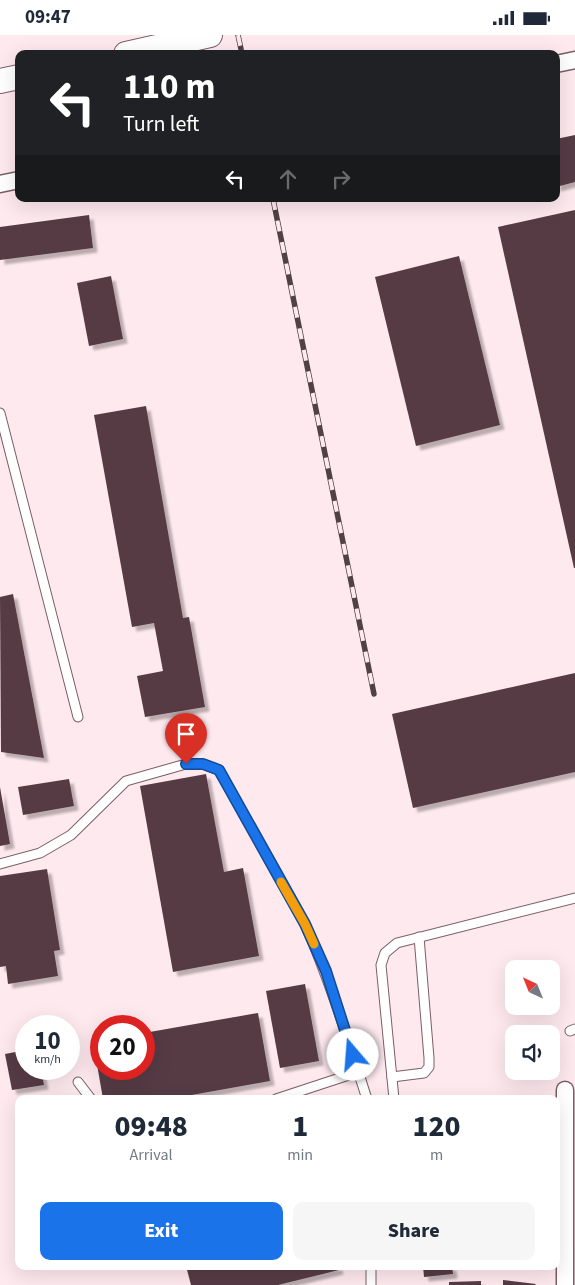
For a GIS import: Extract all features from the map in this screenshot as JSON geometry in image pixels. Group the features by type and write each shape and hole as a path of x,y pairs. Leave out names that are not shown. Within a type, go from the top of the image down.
{"street":[{"path":"136,50 161,40 210,35"},
{"path":"560,63 575,60"},
{"path":"0,81 15,78"},
{"path":"0,184 15,181"},
{"path":"565,1090 565,1285"}],"lane":[{"path":"0,413 78,717"},
{"path":"0,864 40,853 71,835 126,781 186,764 203,764 219,770 305,924 326,971 366,1095"},
{"path":"394,1095 381,965 385,953 397,943 575,898"},
{"path":"392,1077 424,1073 429,1067 419,937"},
{"path":"288,1095 358,1072"},
{"path":"78,1082 88,1095"},
{"path":"371,1270 371,1285"}],"building":[{"path":"575,135 575,182 560,186 560,138"},
{"path":"575,210 575,568 574,568 498,227"},
{"path":"89,215 93,248 0,260 0,227"},
{"path":"459,256 500,425 416,446 375,277"},
{"path":"111,276 123,339 89,346 77,283"},
{"path":"146,406 183,618 189,617 205,707 145,717 137,676 163,671 154,623 132,627 94,415"},
{"path":"13,594 44,758 1,752 0,597"},
{"path":"575,673 575,772 413,808 392,714"},
{"path":"206,774 224,872 243,868 259,956 173,972 140,786"},
{"path":"69,779 74,806 23,815 18,787"},
{"path":"0,787 10,844 0,846"},
{"path":"47,869 60,950 54,951 58,976 8,984 6,966 0,967 0,876"},
{"path":"305,984 319,1061 280,1068 266,991"},
{"path":"258,1013 270,1081 191,1095 102,1095 100,1080 155,1080 155,1031"},
{"path":"15,1052 15,1080 43,1080 44,1085 12,1090 5,1054"},
{"path":"187,1270 339,1270 278,1285 191,1285"},
{"path":"423,1270 452,1270 453,1274 424,1277"},
{"path":"503,1280 536,1284 503,1285"},
{"path":"481,1281 481,1285 449,1285 449,1282"}],"railway":[{"path":"238,35 241,50"},
{"path":"274,202 374,694"}],"slow traffic":[{"path":"281,882 314,944"}],"route":[{"path":"186,764 203,764 219,770 305,924 326,971 353,1055"}]}
